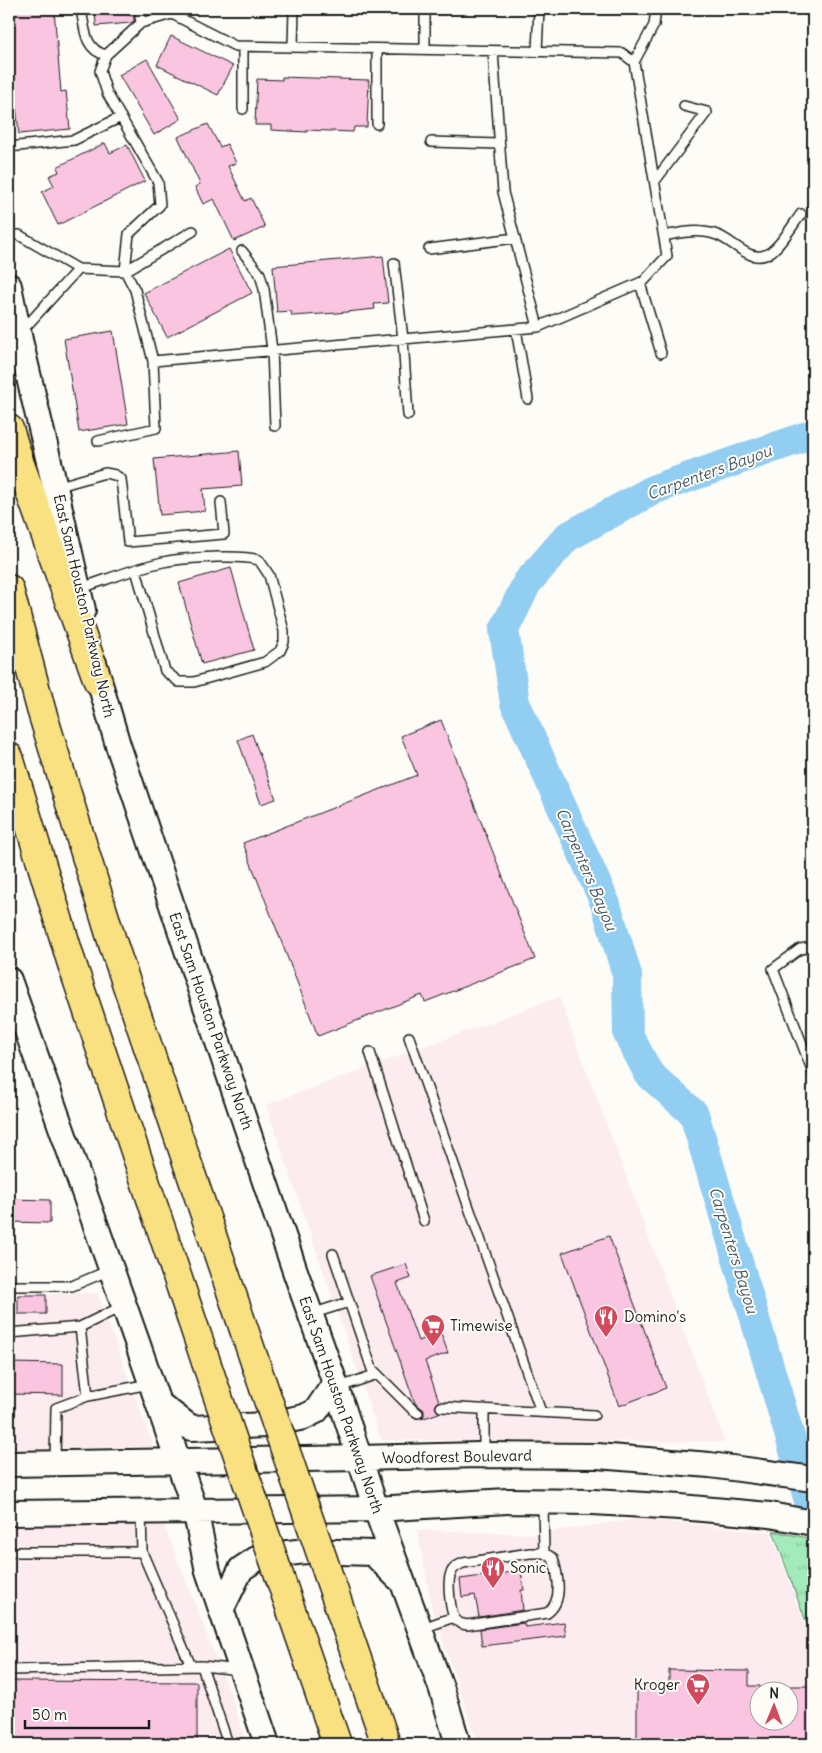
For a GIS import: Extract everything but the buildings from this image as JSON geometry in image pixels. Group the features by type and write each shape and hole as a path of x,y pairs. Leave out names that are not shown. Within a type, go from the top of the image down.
{"highway":[{"path":"9,429 98,681"},
{"path":"9,589 41,709 110,935 386,1744"},
{"path":"9,757 71,961 337,1744"}],"main road":[{"name":"East Sam Houston Parkway North","path":"9,286 56,487 98,681 310,1314 336,1385 376,1509 442,1690 458,1744"},
{"path":"9,980 195,1510 208,1572 267,1744"},
{"path":"155,1394 191,1428 266,1425 304,1418 316,1411 336,1385"},
{"name":"Woodforest Boulevard","path":"9,1464 484,1455 597,1456 710,1465 813,1479"},
{"path":"9,1513 376,1509 507,1501 592,1502 770,1515 813,1523"},
{"path":"221,1610 241,1569 261,1556 306,1551 373,1553 404,1583"}],"lane":[{"path":"81,9 89,45 96,53 106,55"},
{"path":"139,9 141,23"},
{"path":"293,47 294,9"},
{"path":"425,9 425,49"},
{"path":"537,51 539,9"},
{"path":"153,361 538,327 644,281 667,256 634,62 654,25 656,9"},
{"path":"98,441 156,428 153,361 135,290 125,271 129,234 160,205 158,182 106,93 100,71 106,55 141,23 172,12 235,46 622,52 634,62"},
{"path":"243,46 243,109"},
{"path":"377,49 377,124"},
{"path":"493,50 503,192 538,327"},
{"path":"654,181 707,112 684,106"},
{"path":"9,147 74,140 120,117"},
{"path":"431,142 499,144"},
{"path":"664,236 680,232 698,231 718,235 750,256 762,256 773,250 801,214"},
{"path":"9,235 19,235 78,269 125,271 193,231"},
{"path":"429,249 515,238"},
{"path":"242,251 260,274 264,289 272,350 276,426"},
{"path":"394,263 404,339 408,415"},
{"path":"19,334 78,269"},
{"path":"640,283 661,353"},
{"path":"516,329 528,399"},
{"path":"56,487 105,473 115,475 121,480 128,542 224,534 221,502"},
{"path":"78,589 136,570 162,562 246,556 259,560 269,575 284,631 284,642 280,651 265,662 194,682 179,682 165,671 136,570"},
{"path":"813,947 800,949 774,969 809,1051 813,1072"},
{"path":"409,1037 541,1412"},
{"path":"370,1052 424,1221"},
{"path":"333,1254 372,1369 418,1413"},
{"path":"9,1286 72,1286 112,1270"},
{"path":"310,1314 349,1302"},
{"path":"9,1333 80,1327 124,1306"},
{"path":"80,1327 88,1396"},
{"path":"336,1385 377,1374"},
{"path":"55,1464 56,1408 88,1396 155,1394"},
{"path":"441,1407 594,1414"},
{"path":"484,1409 484,1455"},
{"path":"543,1502 544,1553"},
{"path":"141,1511 142,1552 191,1666"},
{"path":"9,1552 142,1552"},
{"path":"530,1553 544,1553 553,1558 556,1570 558,1592 553,1609 547,1613 467,1624 461,1624 454,1617 450,1599 449,1578 451,1571 456,1566 530,1553"},
{"path":"420,1629 454,1617"},
{"path":"9,1670 191,1666 242,1670"},
{"path":"202,1666 228,1744"}],"shaded area":[{"path":"559,997 725,1442 381,1440 266,1105"},
{"path":"97,1293 154,1447 9,1449 9,1295"},
{"path":"637,1519 771,1532 813,1646 813,1744 478,1744 433,1613 417,1530 532,1534"},
{"path":"9,1522 163,1522 234,1704 246,1744 9,1744"}],"green space":[{"path":"773,1531 813,1539 813,1641"}],"waterway":[{"name":"Carpenters Bayou","path":"813,434 655,489 567,537 527,583 504,630 515,703 606,905 627,975 628,1034 649,1074 694,1114 813,1514"}],"place":[{"name":"Domino's","path":"606,1338"},
{"name":"Timewise","path":"433,1347"},
{"name":"Sonic","path":"493,1589"},
{"name":"Kroger","path":"698,1706"}]}
